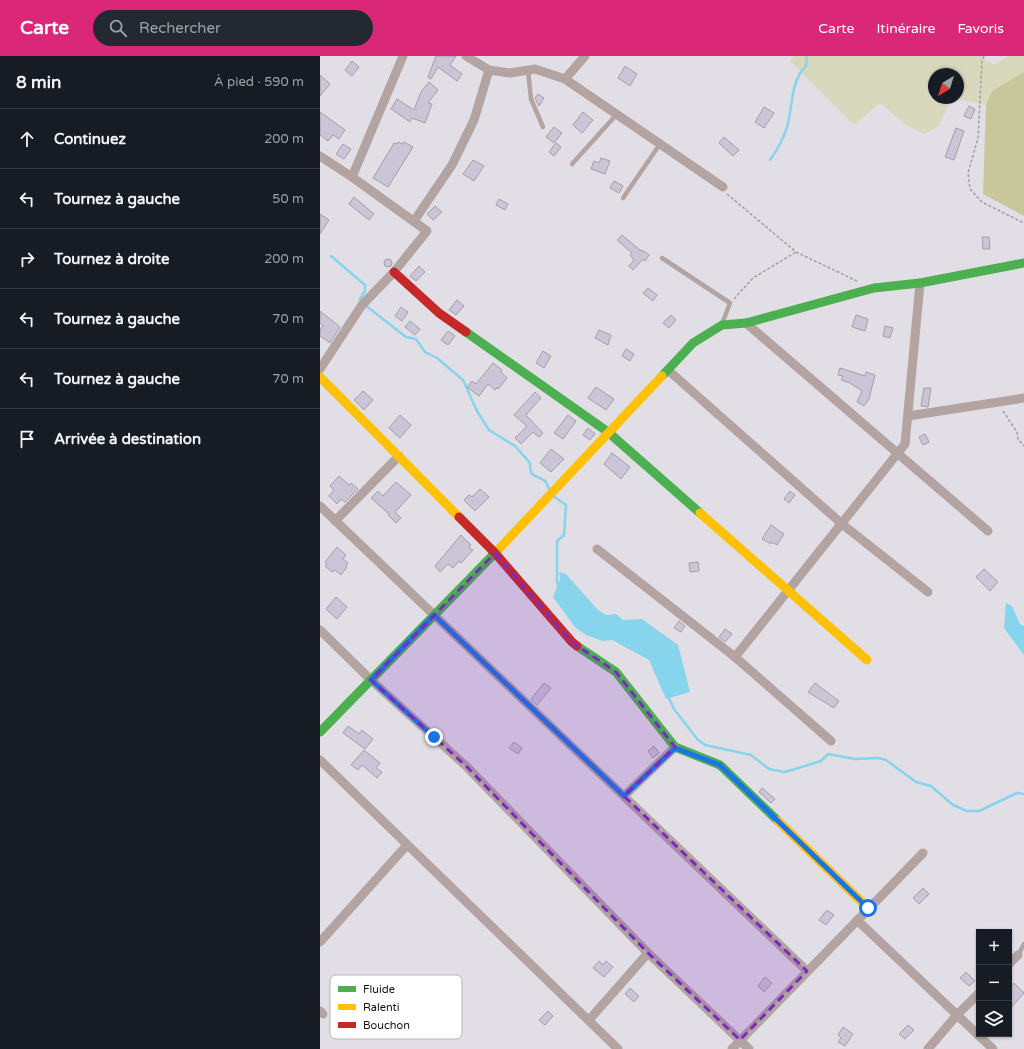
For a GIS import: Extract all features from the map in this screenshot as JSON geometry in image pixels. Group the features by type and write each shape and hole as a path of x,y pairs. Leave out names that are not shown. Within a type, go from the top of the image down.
{"street":[{"path":"352,177 403,56"},
{"path":"466,56 489,70 510,73 535,69 566,79 723,187"},
{"path":"566,79 585,56"},
{"path":"414,221 452,165 474,120 489,70"},
{"path":"320,156 427,231 394,272 364,304 320,369"},
{"path":"320,732 495,553 693,343 722,325 746,323 874,288 920,283 1024,263"},
{"path":"394,272 439,313 608,432 867,660"},
{"path":"735,657 905,444 920,283"},
{"path":"746,323 988,531"},
{"path":"668,370 842,524 928,592"},
{"path":"320,377 495,553 572,642 616,672 675,748 720,765 868,908"},
{"path":"908,416 1024,398"},
{"path":"335,521 399,456"},
{"path":"320,506 808,971"},
{"path":"597,549 735,657 831,741"},
{"path":"320,630 371,680 466,766 648,953 749,1049"},
{"path":"624,796 675,748"},
{"path":"320,760 618,1049"},
{"path":"320,942 407,845"},
{"path":"732,1049 923,853"},
{"path":"857,920 992,1049"},
{"path":"589,1020 648,953"},
{"path":"1012,961 1018,955"},
{"path":"928,1049 956,1016 976,996"}],"lane":[{"path":"528,70 531,99 543,127"},
{"path":"572,164 617,114"},
{"path":"622,198 660,144"},
{"path":"662,258 730,303 722,325"},
{"path":"1018,955 1024,944"}],"path":[{"path":"984,56 982,61 978,138 968,173 970,189 982,202 1024,223"},
{"path":"723,187 729,197 796,252 860,282"},
{"path":"730,303 753,278 796,252"},
{"path":"1000,402 1006,417 1024,446"}],"highlighted area":[{"path":"495,553 572,642 616,672 675,747 624,796 807,971 740,1040 648,953 466,766 371,680"}],"green space":[{"path":"794,56 981,56 994,65 1008,56 1024,56 1024,72 992,91 986,105 964,100 964,68 928,68 928,104 949,104 939,126 924,134 906,125 880,103 854,125 790,61"},
{"path":"1024,72 1024,216 983,194 986,105 992,91"}],"water":[{"path":"559,572 566,574 598,610 606,615 616,614 623,620 642,619 678,645 690,692 666,699 649,660 612,640 603,641 586,635 575,627 553,597 560,579"},
{"path":"1006,603 1012,606 1020,624 1024,626 1024,655 1004,628"}],"building":[{"path":"436,56 456,56 450,65 462,74 457,81 438,67 431,79 428,77"},
{"path":"352,61 359,67 352,76 345,70"},
{"path":"625,66 637,74 630,86 618,78"},
{"path":"320,75 330,84 320,96"},
{"path":"429,82 438,90 428,103 432,104 425,123 412,118 410,122 391,109 397,99 414,110 421,92"},
{"path":"538,94 544,98 539,106 535,98"},
{"path":"969,106 975,109 971,119 964,116"},
{"path":"764,107 774,113 764,128 755,122"},
{"path":"320,112 345,130 339,139 333,135 328,141 320,135"},
{"path":"583,112 593,120 582,133 573,125"},
{"path":"554,127 562,133 554,143 546,137"},
{"path":"956,128 964,131 954,160 945,157"},
{"path":"724,137 739,150 733,156 719,143"},
{"path":"398,142 403,144 404,142 413,147 388,187 373,178 394,143 397,144"},
{"path":"556,143 561,147 554,156 549,152"},
{"path":"343,144 351,149 344,159 336,154"},
{"path":"601,158 610,161 605,174 591,169 594,161 599,163"},
{"path":"473,160 484,166 474,181 463,174"},
{"path":"614,181 623,186 619,193 610,188"},
{"path":"354,197 374,214 369,220 349,204"},
{"path":"499,199 508,204 505,210 496,205"},
{"path":"435,206 442,212 433,220 427,214"},
{"path":"320,214 329,220 320,234"},
{"path":"622,235 641,251 642,250 649,255 645,261 643,259 633,270 629,266 634,260 630,255 632,253 617,240"},
{"path":"982,237 989,237 990,249 983,249"},
{"path":"386,259 390,259 392,263 390,267 386,267 384,265 384,261"},
{"path":"419,266 425,272 416,281 410,276"},
{"path":"648,288 657,295 653,301 643,293"},
{"path":"457,300 464,306 456,315 449,310"},
{"path":"401,307 408,312 402,321 395,316"},
{"path":"320,311 340,327 330,343 320,336 320,330 323,325 320,323"},
{"path":"671,315 676,320 669,328 663,323"},
{"path":"856,315 868,319 865,331 852,327"},
{"path":"410,321 420,329 415,335 405,327"},
{"path":"885,326 893,328 890,338 883,336"},
{"path":"599,330 611,335 608,345 595,338"},
{"path":"448,331 455,336 448,345 441,340"},
{"path":"626,349 634,354 630,361 622,356"},
{"path":"543,351 551,356 544,368 536,363"},
{"path":"493,363 502,370 501,372 507,378 498,389 497,387 495,390 488,384 479,396 467,387 472,381 476,384"},
{"path":"840,368 865,376 866,372 875,375 869,399 864,406 857,402 862,391 850,383 841,380 843,376 838,375"},
{"path":"596,387 614,399 606,410 588,398"},
{"path":"924,388 931,388 928,407 921,406"},
{"path":"363,391 373,400 364,410 354,400"},
{"path":"535,392 541,398 526,415 543,433 539,437 533,432 521,444 515,438 527,426 514,415"},
{"path":"400,415 411,425 400,438 389,428"},
{"path":"568,415 576,421 563,439 554,433"},
{"path":"588,428 595,434 590,440 583,435"},
{"path":"925,434 929,442 923,445 919,437"},
{"path":"551,449 564,459 551,472 540,463"},
{"path":"612,453 630,467 621,479 604,464"},
{"path":"339,476 349,485 351,483 358,489 345,502 341,499 337,504 329,496 334,490 330,486"},
{"path":"396,482 411,495 395,512 401,518 396,523 388,515 389,514 371,498 378,491 383,496"},
{"path":"480,489 489,497 475,511 464,500 469,495 472,497"},
{"path":"790,491 795,495 789,503 784,499"},
{"path":"771,525 784,534 777,545 772,542 771,544 762,539"},
{"path":"461,535 471,545 469,548 473,550 461,563 459,561 453,568 448,564 440,572 435,566"},
{"path":"337,547 346,555 343,559 348,563 341,575 335,570 332,572 325,566 327,564 325,562"},
{"path":"698,562 699,571 690,572 689,563"},
{"path":"984,569 998,582 990,591 976,577"},
{"path":"336,597 347,607 337,619 326,609"},
{"path":"679,621 685,626 681,632 674,628"},
{"path":"725,629 732,634 725,642 719,637"},
{"path":"544,683 551,688 537,705 531,699"},
{"path":"815,683 839,701 834,708 808,692"},
{"path":"348,726 359,734 362,730 373,739 365,749 343,733"},
{"path":"514,742 522,748 518,754 509,748"},
{"path":"654,746 659,753 653,758 648,751"},
{"path":"364,750 380,763 376,768 382,772 377,778 362,765 358,770 351,765"},
{"path":"762,788 775,799 771,803 759,792"},
{"path":"923,888 929,894 919,904 913,898"},
{"path":"827,910 834,915 826,925 819,920"},
{"path":"599,961 603,965 606,961 613,967 604,977 593,968"},
{"path":"966,972 975,981 969,986 960,978"},
{"path":"765,977 772,983 764,992 758,986"},
{"path":"1014,983 1024,993 1012,1007 1012,1001 1012,985"},
{"path":"630,988 639,996 634,1002 625,994"},
{"path":"548,1011 553,1016 545,1025 539,1020"},
{"path":"908,1025 914,1030 905,1039 899,1034"},
{"path":"843,1027 853,1034 845,1046 838,1042 841,1038 838,1035"}],"waterway":[{"path":"770,160 780,144 785,132 797,79 806,66 807,56"},
{"path":"331,256 365,285 365,291 360,299 361,302"},
{"path":"365,305 406,337 416,339 425,352 437,358 463,380 477,411 489,430 515,446 530,463 532,474 545,481 550,490"},
{"path":"553,496 566,505 564,535 557,541 557,583 559,586"},
{"path":"668,696 674,709 698,740 705,745 751,755 769,769 784,772 792,770 821,761 828,754 855,759 878,758 886,760 916,782 931,786 953,805 967,811 979,811 1017,793 1024,794"}],"traffic: fast":[{"path":"662,376 693,343 722,325 746,323 874,288 920,283 1024,263"},
{"path":"466,332 608,432 700,513"},
{"path":"320,732 496,552"},
{"path":"577,646 616,672 675,747 720,765 778,821"}],"traffic: slow":[{"path":"496,552 662,376"},
{"path":"320,377 459,517"},
{"path":"700,513 867,660"},
{"path":"778,821 868,908"}],"traffic: jam":[{"path":"394,272 439,313 466,332"},
{"path":"459,517 495,553 577,646"}],"route":[{"path":"434,737 371,680 434,615 624,796 675,748 720,765 868,908"}]}
